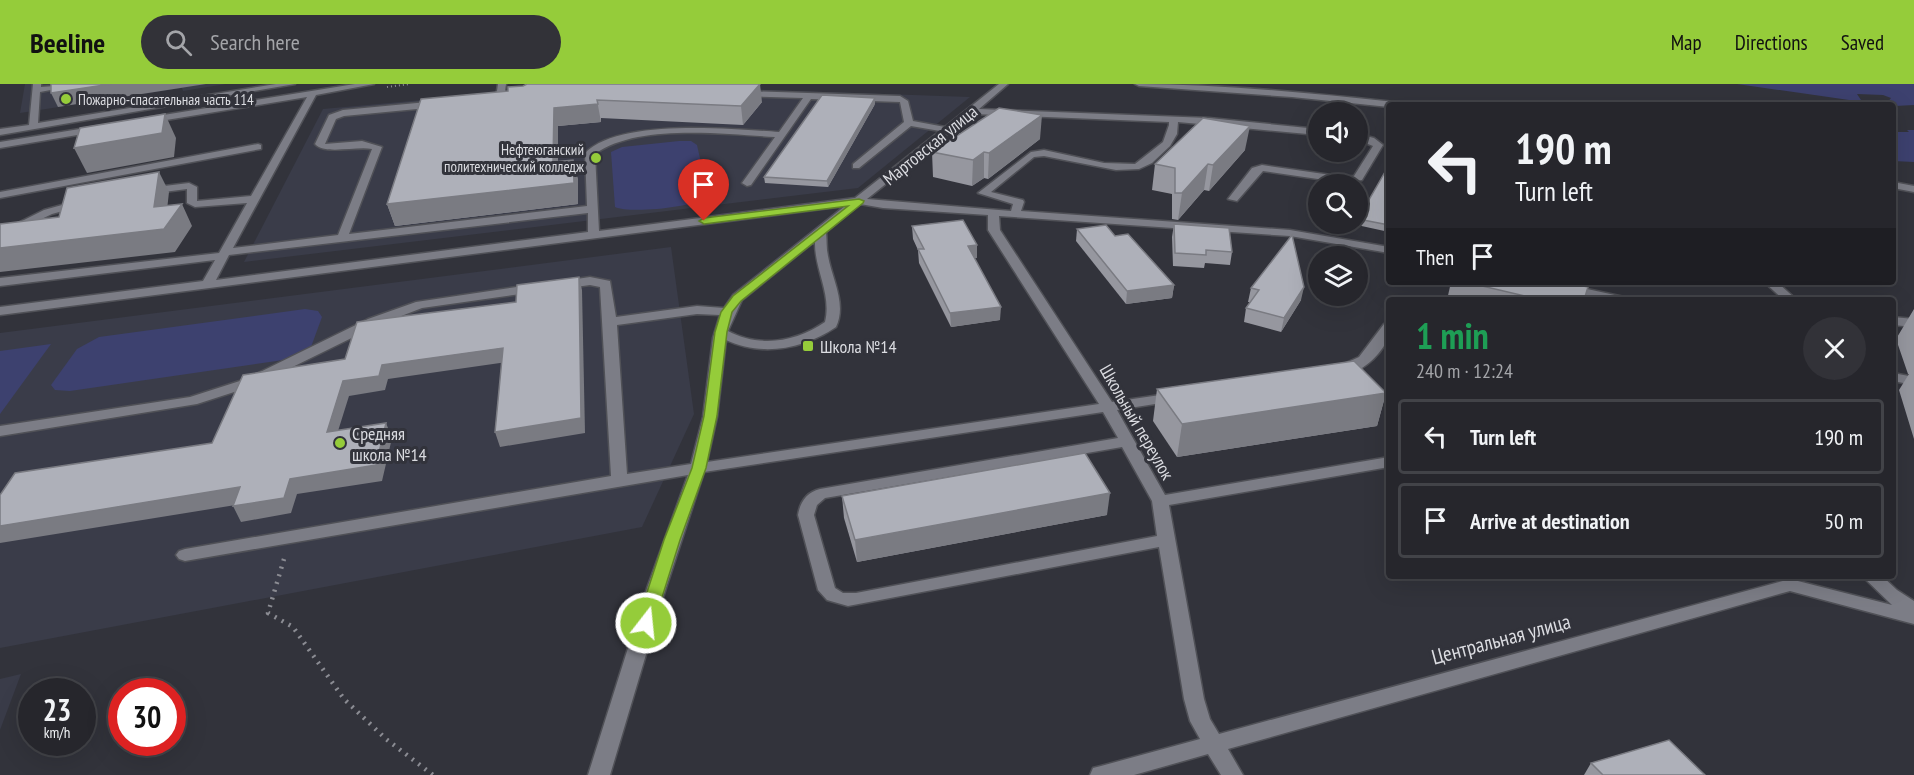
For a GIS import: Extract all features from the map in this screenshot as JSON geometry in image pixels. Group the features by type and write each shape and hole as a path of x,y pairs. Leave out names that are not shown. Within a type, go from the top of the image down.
{"street":[{"path":"33,127 37,87 78,84"},
{"path":"0,132 291,84"},
{"path":"139,122 370,84"},
{"path":"500,98 502,84"},
{"path":"822,95 830,84"},
{"name":"Мартовская улица","path":"599,775 655,592 699,468 710,416 721,332 727,312 737,298 1004,84"},
{"path":"1139,84 1292,94 1386,104"},
{"path":"207,285 313,93"},
{"path":"729,93 900,99 904,101 909,123"},
{"path":"747,183 809,96"},
{"path":"489,99 512,97"},
{"path":"342,239 377,147 362,144 323,147 320,144 332,117 343,113 444,103"},
{"path":"973,111 1174,119 1308,131"},
{"path":"1015,214 1019,201 983,193 1031,155 1044,153 1120,167 1136,167 1142,165 1170,142 1174,135 1174,119"},
{"path":"855,166 909,123 949,130"},
{"path":"0,145 104,128"},
{"path":"594,234 590,153 603,143 617,138 673,132 782,135"},
{"path":"1368,139 1378,145 1368,162"},
{"path":"0,195 258,147"},
{"path":"1233,199 1256,170 1262,168 1345,180 1358,178 1368,162"},
{"path":"138,193 189,186 192,188 192,202 195,204 254,199"},
{"path":"1896,186 1914,189"},
{"path":"0,236 48,212 94,200"},
{"path":"0,311 859,201 1290,232 1386,249"},
{"path":"0,282 592,208"},
{"name":"Школьный переулок","path":"994,212 992,223 994,230 1108,407 1160,501 1194,699 1200,721 1232,775"},
{"path":"721,332 731,339 766,345 811,336 831,324 835,304 820,258 820,232"},
{"path":"0,431 168,406 220,393 251,382 373,322 433,302 598,281 606,284 619,480"},
{"path":"1558,285 1605,297"},
{"path":"1774,285 1788,297"},
{"path":"610,322 697,310 727,312"},
{"path":"1896,321 1914,323"},
{"path":"1328,375 1360,364 1383,348"},
{"path":"1896,378 1914,381"},
{"path":"185,555 619,480 1189,395"},
{"path":"1128,441 820,494 807,506 806,515 827,590 832,597 856,600 1166,540"},
{"path":"1160,501 1386,463"},
{"path":"1790,585 1802,579"},
{"path":"1873,579 1914,610"},
{"name":"Центральная улица","path":"1101,775 1790,585 1914,617"}],"path":[{"path":"292,536 268,613 292,627 344,699 386,739 433,775"}],"shaded area":[{"name":"Пожарно-спасательная часть 114","path":"25,84 226,84 183,91 182,88 20,113"},
{"name":"Нефтеюганский политехнический колледж","path":"598,84 970,97 858,188 244,262 323,109"},
{"path":"1737,84 1914,84 1914,105 1896,106 1896,102 1888,102 1891,98 1883,95 1857,94 1861,100"},
{"path":"1907,130 1914,130 1914,162 1896,161 1896,132 1909,132"},
{"path":"691,141 697,145 707,198 689,204 661,208 634,210 615,207 611,152 622,147"},
{"name":"Средняя школа №14","path":"671,247 694,414 642,527 0,648 0,333"},
{"path":"305,309 318,311 322,317 311,347 290,359 70,391 55,390 51,385 77,349 99,337"},
{"path":"51,344 0,414 0,351"},
{"path":"21,674 0,730 0,679"}],"building":[{"path":"51,84 111,84 51,93"},
{"path":"527,84 760,84 741,106 597,100 598,104 554,108 553,162 573,160 574,183 387,204 421,99 508,91 508,87"},
{"path":"822,95 875,98 827,181 764,177"},
{"path":"999,108 1042,115 989,153 984,152 973,160 932,152"},
{"path":"165,114 162,133 74,148 80,128"},
{"path":"1203,118 1250,126 1213,165 1208,164 1182,193 1175,193 1175,168 1155,164"},
{"path":"1386,170 1386,224 1368,221 1368,202"},
{"path":"159,172 154,207 182,204 164,229 0,248 0,224 59,217 67,188"},
{"path":"963,220 977,245 968,246 1001,307 950,313 918,249 924,249 912,226"},
{"path":"1174,224 1229,228 1232,252 1206,250 1206,255 1175,253"},
{"path":"1106,225 1115,236 1128,234 1174,285 1127,291 1077,229"},
{"path":"1292,235 1304,287 1284,318 1246,308 1259,290 1251,288"},
{"path":"579,277 581,418 495,432 503,348 382,365 379,376 343,381 327,432 386,423 376,465 290,479 284,498 233,506 240,487 0,526 0,495 15,473 212,443 243,375 345,359 357,322 516,302 517,285"},
{"path":"1478,285 1578,285 1588,287 1585,297 1529,297"},
{"path":"1354,361 1386,393 1182,424 1157,389"},
{"path":"1085,453 1110,493 855,540 842,496"},
{"path":"1669,740 1705,775 1603,775 1591,763"}],"place":[{"name":"Пожарно-спасательная часть 114","path":"66,99"},
{"name":"Нефтеюганский политехнический колледж","path":"596,158"},
{"name":"Школа №14","path":"808,346"},
{"name":"Средняя школа №14","path":"340,443"}],"route":[{"path":"646,623 672,540 699,468 706,441 721,332 727,312 737,298 859,201 704,221"}]}
